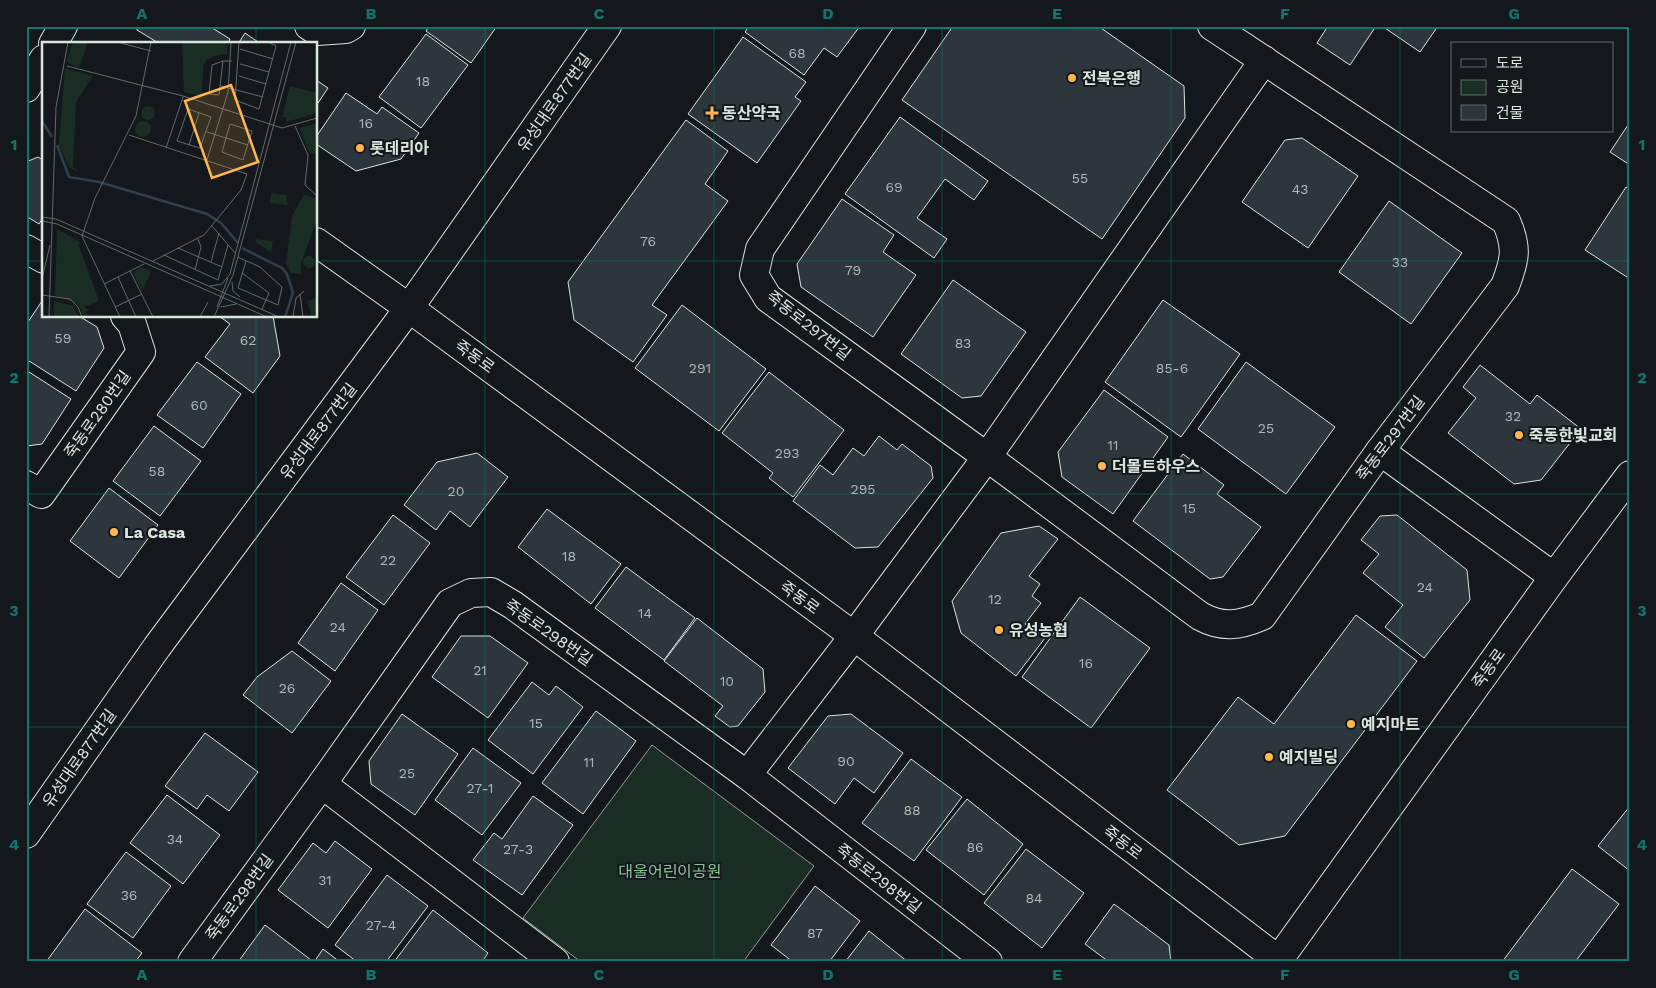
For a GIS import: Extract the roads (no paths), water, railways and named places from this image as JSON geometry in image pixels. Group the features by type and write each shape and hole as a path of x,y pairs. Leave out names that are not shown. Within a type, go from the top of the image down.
{"street":[{"path":"52,42 63,26"},
{"path":"309,26 317,31 351,26"},
{"name":"유성대로877번길","path":"26,834 157,647 409,308 607,26"},
{"name":"죽동로297번길","path":"912,26 760,249 754,275 768,298 987,457 1200,616 1213,623 1223,624 1246,623 1262,616 1380,451 1505,286 1514,262 1513,236 1506,221 1212,26"},
{"path":"26,88 42,56"},
{"path":"747,775 854,636 987,457 1264,60"},
{"name":"죽동로","path":"318,243 409,308 854,636 1279,961 1554,577 1630,475"},
{"path":"26,249 42,259"},
{"name":"죽동로280번길","path":"26,485 41,494 141,352 132,324 127,318"},
{"path":"1380,451 1554,577"},
{"name":"죽동로298번길","path":"192,962 322,784 450,603 471,593 491,592 513,605 747,775 988,962"},
{"path":"322,784 555,962"}],"place":[{"name":"전북은행","path":"1072,78"},
{"name":"동산약국","path":"712,113"},
{"name":"롯데리아","path":"360,148"},
{"name":"죽동한빛교회","path":"1519,435"},
{"name":"더몰트하우스","path":"1102,466"},
{"name":"La Casa","path":"114,532"},
{"name":"유성농협","path":"999,630"},
{"name":"예지마트","path":"1351,724"},
{"name":"예지빌딩","path":"1269,757"}],"park label":[{"name":"대울어린이공원","path":"670,871"}]}
